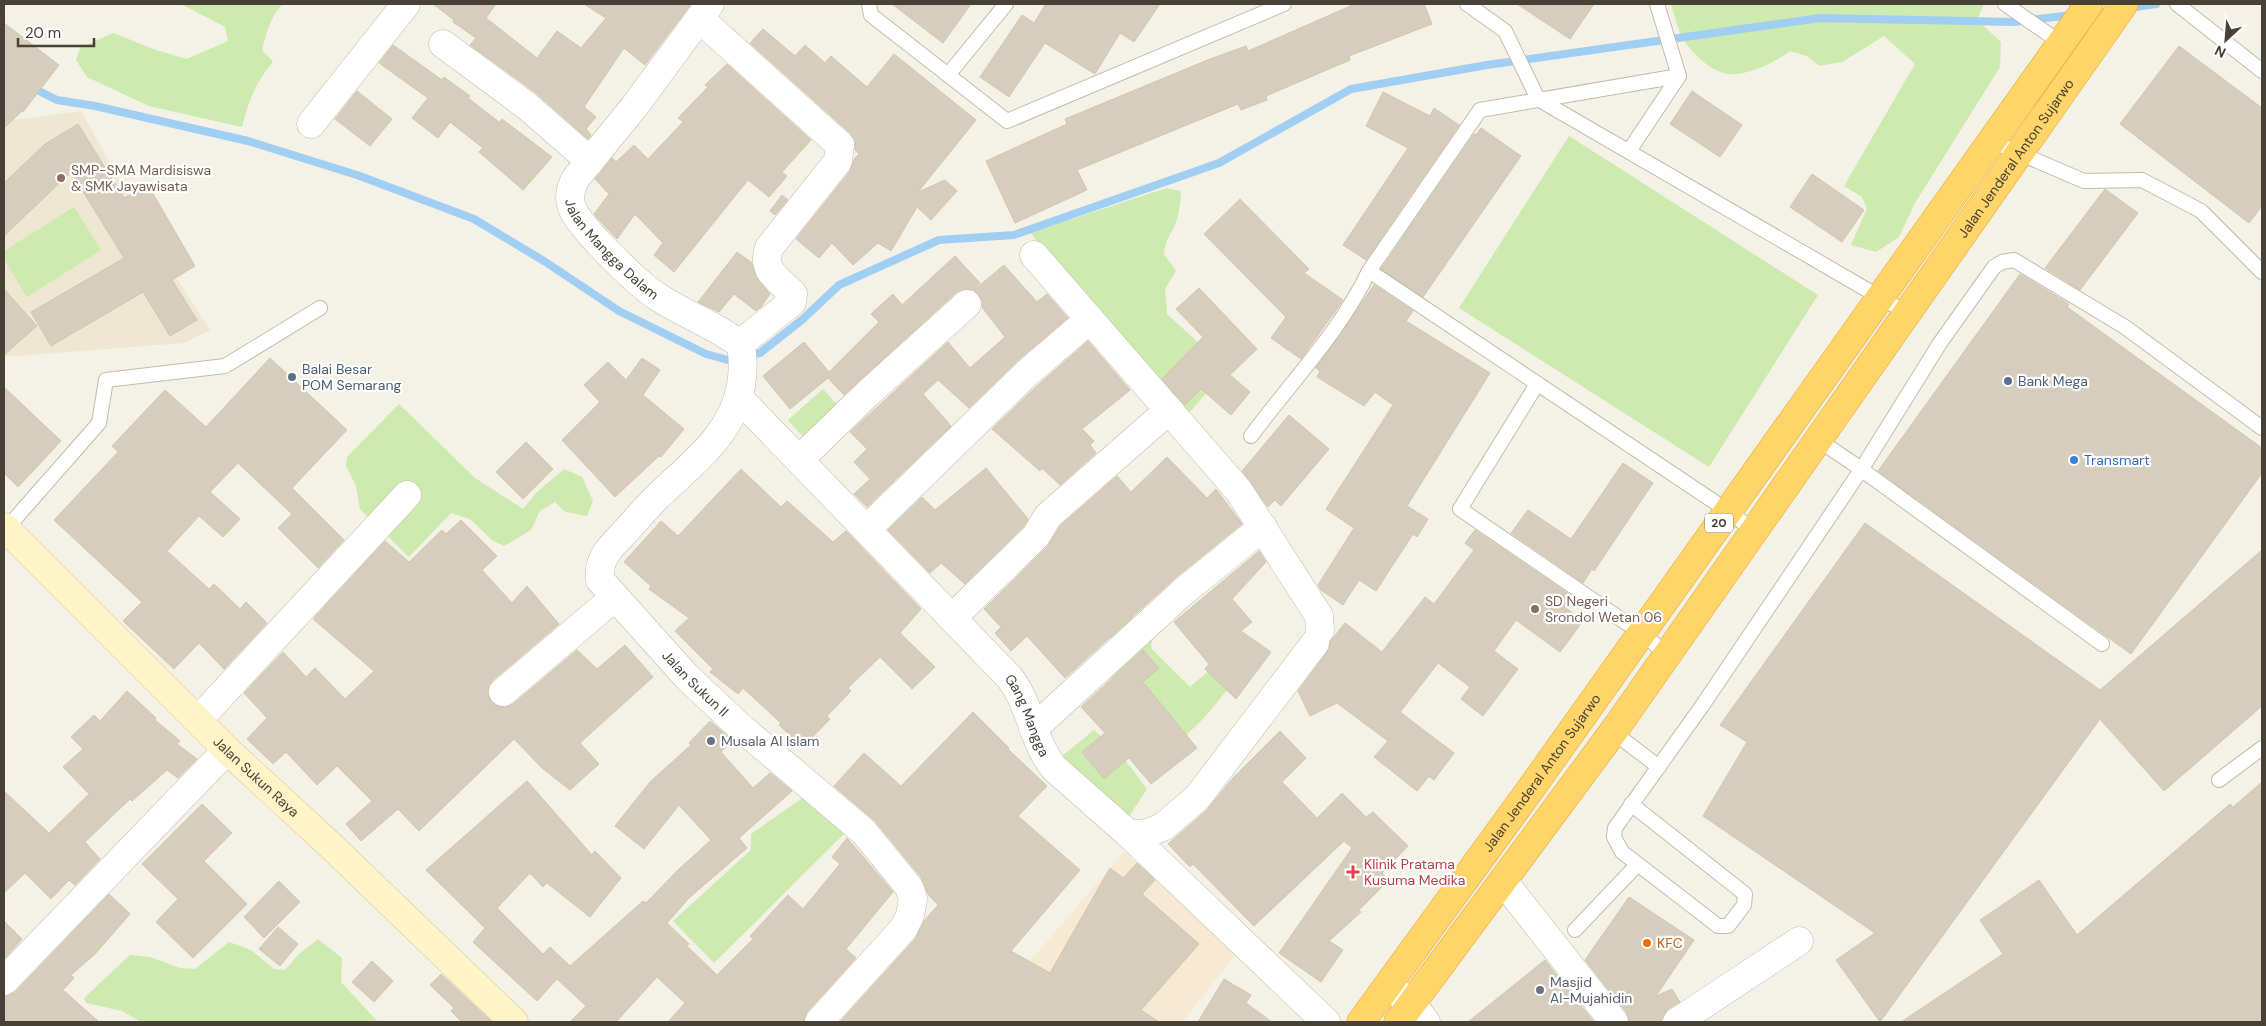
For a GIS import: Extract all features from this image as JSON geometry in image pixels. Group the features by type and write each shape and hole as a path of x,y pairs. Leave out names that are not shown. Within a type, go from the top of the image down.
{"highway":[{"name":"Jalan Jenderal Anton Sujarwo","path":"1412,1016 1503,881 1613,732 2124,4"},
{"name":"Jalan Jenderal Anton Sujarwo","path":"1361,1022 1532,787 2074,25"},
{"path":"2074,25 2100,39"},
{"path":"1532,787 1558,806"}],"street":[{"path":"311,124 406,4"},
{"path":"705,12 840,145 838,161 768,248 766,257 767,268 792,294 792,302 741,367"},
{"name":"Jalan Mangga Dalam","path":"705,12 571,187 570,199 573,210 582,224 638,282 657,297 721,330 741,367"},
{"path":"443,44 527,106 590,161"},
{"path":"1034,255 1239,491 1319,616 1318,637 1197,798 1163,826 1146,833 1130,835"},
{"path":"800,459 867,394 967,304"},
{"path":"867,529 1027,373 1090,319"},
{"name":"Gang Mangga","path":"741,367 800,459 1016,685 1044,757 1130,835 1326,1022"},
{"name":"Jalan Sukun II","path":"741,367 728,423 712,445 654,500 603,556 599,564 600,580 687,678 738,725 864,832 909,887 913,899 910,915 904,928 819,1022"},
{"path":"952,618 1036,536 1048,516 1169,410"},
{"path":"199,719 407,494"},
{"path":"1033,729 1184,591 1263,527"},
{"name":"Jalan Sukun Raya","path":"5,528 199,719 228,750 328,843 514,1022"},
{"path":"503,692 615,597"},
{"path":"4,980 228,750"},
{"path":"1503,881 1614,1022"},
{"path":"1678,1022 1798,941"},
{"name":"Jalan Jenderal Anton Sujarwo","path":"1389,986 1412,1016"}],"lane":[{"path":"869,4 871,15 1007,122 1284,4"},
{"path":"948,75 1006,4"},
{"path":"1467,4 1505,31 1538,99 1907,313"},
{"path":"2005,4 2033,25 2074,25"},
{"path":"2177,4 2262,71"},
{"path":"1659,9 1679,76"},
{"path":"1251,436 1325,340 1358,293 1369,271 1480,110 1679,76"},
{"path":"1629,151 1679,76"},
{"path":"1991,141 2017,154 2084,181 2142,180 2201,211 2262,272"},
{"path":"1631,804 1745,894 1744,905 1728,926 1718,926 1622,852 1614,837 1615,828 1631,804 1659,767 1862,470 1940,343 1994,267 2002,262 2014,260 2125,327 2262,428"},
{"path":"1369,271 1728,511 1754,531"},
{"path":"5,528 99,423 106,380 225,366 320,308"},
{"path":"1537,384 1460,509 1641,633 1667,654"},
{"path":"1818,440 2102,644"},
{"path":"1613,732 1659,767"},
{"path":"2218,780 2262,748"},
{"path":"1575,930 1637,865"}],"shaded area":[{"name":"SMP-SMA Mardisiswa & SMK Jayawisata","path":"4,109 16,120 81,111 163,258 210,330 184,343 4,357"},
{"path":"1124,852 1238,952 1182,1022 1078,1022 1083,1017 1028,964"}],"green space":[{"path":"181,4 283,4 272,19 262,50 273,62 253,93 242,127 149,106 87,77 76,60 80,48 113,33 156,50 187,59 228,41 225,27"},
{"path":"1671,4 1984,4 1977,20 2001,42 2000,67 1915,203 1899,237 1876,252 1851,245 1867,209 1862,197 1844,186 1915,64 1884,36 1842,62 1819,66 1807,56 1790,51 1777,60 1753,71 1729,74 1707,65 1688,46 1677,26"},
{"path":"1569,136 1818,295 1709,467 1459,308"},
{"path":"1166,188 1181,191 1178,217 1164,250 1164,254 1176,271 1165,289 1167,314 1227,369 1176,428 1094,324 1031,233"},
{"path":"74,207 101,250 27,297 4,259 4,251"},
{"path":"823,389 841,409 806,440 788,420"},
{"path":"399,404 475,478 523,509 536,493 564,469 582,477 593,501 587,516 565,512 555,502 540,511 531,530 504,546 492,540 470,519 451,513 409,557 360,509 356,486 346,466 347,457"},
{"path":"1124,610 1154,637 1151,644 1152,649 1190,687 1212,668 1230,685 1202,720 1168,750 1110,677 1112,640 1100,627"},
{"path":"1094,730 1119,752 1147,789 1126,821 1056,761"},
{"path":"807,795 844,834 714,963 673,921 751,850 751,834"},
{"path":"318,939 342,958 341,982 378,1022 141,1022 122,1011 86,1003 84,998 130,955 150,957 180,968 195,969 229,942 251,950 274,969 285,970 298,955"}],"building":[{"path":"433,4 496,4 486,18 537,58 557,31 581,48 606,18 584,4 691,4 645,65 624,48 584,107 596,117 586,129 591,135 588,139 536,93 470,45 476,38 453,22 454,20"},
{"path":"892,4 971,4 943,43"},
{"path":"1046,4 1160,4 1134,42 1120,33 1095,74 1045,43 1009,97 980,77 1022,15 1034,23"},
{"path":"1355,4 1424,4 1432,24 1349,56 1350,60 1266,96 1267,100 1241,110 1238,104 1077,170 1087,190 1015,223 986,161 1067,124 1065,119 1210,59 1246,46 1248,51"},
{"path":"1517,4 1594,4 1570,39"},
{"path":"4,23 59,65 23,112 4,128"},
{"path":"763,29 795,56 805,45 825,63 831,56 867,87 894,54 976,120 918,192 945,180 957,191 931,220 917,207 891,251 878,243 853,265 832,243 819,258 796,239 850,171 854,159 859,154 855,150 855,140 850,133 750,43"},
{"path":"393,45 442,80 444,77 470,96 468,98 499,122 502,119 552,157 523,190 479,152 483,148 450,122 438,138 412,118 428,98 379,63"},
{"path":"2179,46 2262,108 2262,206 2249,223 2120,124"},
{"path":"727,64 811,140 782,172 787,176 769,197 748,180 674,272 654,255 663,243 635,214 617,239 594,214 609,194 595,179 612,158 616,162 634,145 648,159 683,122 678,118 708,87 705,85"},
{"path":"357,91 392,119 370,146 335,119"},
{"path":"1692,91 1742,125 1720,157 1670,124"},
{"path":"1383,92 1430,116 1434,108 1459,125 1366,260 1343,245 1408,148 1366,126"},
{"path":"78,124 124,198 148,185 195,266 172,280 197,320 170,336 143,292 51,346 31,312 124,258 71,172 4,236 4,183 45,144"},
{"path":"1481,128 1521,156 1423,297 1381,269 1474,134 1476,135"},
{"path":"1812,174 1864,210 1842,242 1790,207"},
{"path":"2105,189 2138,213 2080,290 2045,268"},
{"path":"782,195 788,200 775,215 770,211"},
{"path":"1240,199 1309,269 1304,273 1343,300 1301,359 1271,338 1286,317 1204,234"},
{"path":"737,252 752,263 756,277 770,294 761,307 756,311 734,294 719,312 698,302"},
{"path":"955,256 980,283 973,290 964,289 957,292 844,395 828,378 790,409 763,376 804,342 829,372 879,322 871,314 893,294 902,305"},
{"path":"1004,265 1037,302 1047,294 1068,318 1016,362 969,408 938,380 923,394 951,426 867,507 854,494 870,479 854,462 867,449 850,432 948,342 970,368 1005,337 982,307 982,300 974,290"},
{"name":"Transmart","path":"2020,274 2069,304 2067,307 2262,448 2262,473 2131,654 1878,471"},
{"path":"1374,285 1413,311 1406,321 1490,373 1407,506 1428,519 1417,537 1413,534 1376,591 1359,580 1343,605 1321,590 1318,585 1354,528 1326,509 1393,405 1375,392 1364,406 1317,377 1320,371 1316,368"},
{"path":"1199,288 1257,349 1230,375 1250,392 1231,415 1201,389 1185,405 1162,379 1203,337 1176,309"},
{"path":"4,289 37,326 4,355"},
{"path":"1088,341 1130,390 1082,429 1094,441 1090,445 1096,453 1060,485 1042,468 1040,471 992,429"},
{"path":"270,358 347,430 292,488 344,540 318,568 278,528 292,514 238,463 210,492 240,519 223,537 199,516 167,551 209,589 214,584 240,609 246,602 267,623 224,669 199,643 174,669 123,621 142,602 54,520 118,452 112,446 165,390 206,427"},
{"path":"642,358 660,370 643,395 684,429 661,457 659,456 615,497 562,440 600,402 584,385 608,362 626,380"},
{"path":"4,387 61,441 18,487 4,473"},
{"path":"1289,415 1329,449 1281,506 1275,500 1268,507 1242,471"},
{"path":"526,442 553,469 523,499 496,472"},
{"path":"1167,457 1207,498 1216,489 1242,524 1174,579 1065,678 1027,636 1011,651 995,633 1001,627 984,609 1047,547 1060,526 1117,476 1131,492"},
{"path":"1623,463 1653,483 1594,571 1592,569 1583,583 1511,533 1528,510 1571,539"},
{"path":"986,468 1028,519 1024,526 965,584 941,563 930,573 888,530 922,497 935,510"},
{"path":"741,469 781,507 787,501 833,542 846,531 921,609 900,633 935,667 912,689 880,657 848,688 851,691 827,716 830,719 803,747 779,725 781,723 743,688 738,694 710,672 713,669 675,631 689,618 649,589 651,586 624,562 661,521 678,536"},
{"path":"461,520 497,556 482,570 512,603 527,586 559,624 493,680 489,686 488,694 491,702 497,706 505,707 513,704 577,650 597,669 625,645 653,677 580,743 599,764 570,790 542,768 514,739 419,831 398,809 361,841 346,824 372,801 337,766 317,785 286,752 273,764 247,739 267,718 244,693 283,652 306,677 315,668 345,699 374,671 313,619 385,541 409,562 442,530 446,534"},
{"path":"1865,523 2100,690 2262,550 2262,706 2164,791 2100,719 1880,1022 1836,960 1875,933 1703,816 1747,742 1720,725"},
{"path":"1475,530 1573,597 1566,608 1583,621 1560,652 1516,620 1494,651 1518,669 1483,716 1461,699 1470,687 1438,663 1400,712 1454,753 1434,780 1429,776 1417,791 1374,757 1388,741 1337,703 1310,716 1298,691 1327,652 1330,642 1345,623 1382,652 1425,597 1434,604 1474,550 1465,543"},
{"path":"1259,551 1266,562 1232,599 1252,622 1241,631 1271,652 1236,699 1205,669 1209,664 1174,622"},
{"path":"1143,650 1159,668 1143,682 1197,748 1151,784 1129,758 1104,779 1082,752 1105,733 1081,707"},
{"path":"127,691 156,718 155,720 180,741 177,744 197,759 178,778 167,770 132,801 130,799 85,842 100,859 75,885 69,880 51,899 25,873 4,893 4,791 49,833 89,794 63,767 83,749 71,737 94,715 100,721"},
{"path":"973,712 1047,786 1018,816 1080,870 1011,951 1050,973 1110,868 1123,878 1137,863 1155,880 1142,894 1199,944 1141,1010 1159,1022 840,1022 916,938 924,921 938,905 928,894 921,877 876,822 834,786 864,753 901,786"},
{"path":"710,721 732,740 721,752 753,788 770,773 792,791 739,838 747,848 689,898 667,923 689,944 687,946 717,975 753,939 750,936 788,895 803,909 840,864 832,857 847,838 893,892 846,949 856,958 807,1012 804,1022 668,1022 685,1003 657,977 616,1022 570,1022 586,1006 557,979 537,1001 473,942 485,928 426,870 527,781 592,855 595,851 621,878 590,917 547,883 543,887 530,873 497,908 543,954 550,947 570,966 643,901 646,903 711,840 679,805 644,849 615,826 650,782 691,745 689,743"},
{"path":"1280,731 1306,758 1282,782 1317,818 1342,793 1366,817 1373,812 1408,846 1382,873 1389,880 1359,910 1361,912 1329,941 1343,950 1321,982 1279,953 1352,848 1344,841 1254,926 1193,864 1190,867 1168,844 1207,810 1231,780"},
{"path":"2262,782 2262,1022 1901,1022 2003,954 1980,920 2039,880 2077,935 2230,804 2233,807"},
{"path":"202,804 232,833 204,861 247,904 193,958 156,922 178,899 142,864"},
{"path":"279,881 300,902 264,938 244,917"},
{"path":"109,894 130,914 95,954 71,975 74,978 63,990 99,1022 4,1022 4,996 15,992"},
{"path":"1629,897 1694,940 1656,996 1672,989 1680,1002 1668,1009 1660,1022 1629,1022 1626,1012 1585,960"},
{"path":"4,921 22,939 4,959"},
{"path":"278,927 298,944 280,966 259,949"},
{"name":"Masjid Al-Mujahidin","path":"1545,960 1594,1022 1468,1022"},
{"path":"372,961 393,981 374,1002 352,982"},
{"path":"441,974 492,1022 462,1022 451,1011 454,1008 430,985"},
{"path":"1224,979 1251,995 1246,1003 1272,1022 1198,1022"}],"waterway":[{"path":"2129,8 2156,4"},
{"path":"31,87 57,100 95,106 248,141 357,175 474,219 544,261 619,311 706,354 728,360 760,353 803,319 839,285 939,240 1014,235 1219,163 1351,89 1487,65 1820,18 2014,22 2072,15"}],"place":[{"name":"SMP-SMA Mardisiswa & SMK Jayawisata","path":"61,178"},
{"name":"Balai Besar POM Semarang","path":"292,377"},
{"name":"Bank Mega","path":"2008,381"},
{"name":"Transmart","path":"2074,460"},
{"name":"SD Negeri Srondol Wetan 06","path":"1535,609"},
{"name":"Musala Al Islam","path":"711,741"},
{"name":"Klinik Pratama Kusuma Medika","path":"1353,872"},
{"name":"KFC","path":"1647,943"},
{"name":"Masjid Al-Mujahidin","path":"1540,990"}]}
